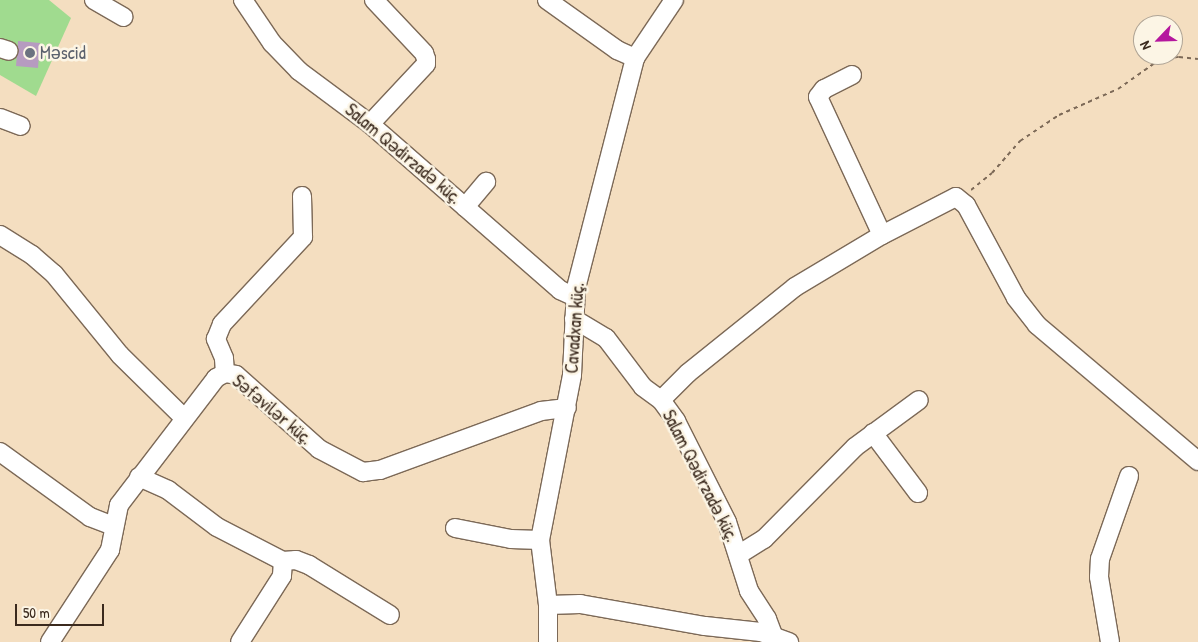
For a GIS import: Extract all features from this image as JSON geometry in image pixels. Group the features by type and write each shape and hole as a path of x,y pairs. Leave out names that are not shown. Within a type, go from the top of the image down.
{"street":[{"path":"94,0 124,17"},
{"name":"Salam Qədirzadə küç.","path":"242,0 262,30 292,64 370,124 560,290 575,296"},
{"path":"370,124 426,64 424,53 374,0"},
{"path":"547,0 617,50 635,58"},
{"name":"Cavadxan küç.","path":"548,642 548,605 540,540 567,408 574,351 575,296 635,58 674,0"},
{"path":"852,75 824,89 818,97 882,235"},
{"path":"0,118 21,126"},
{"path":"465,207 486,182"},
{"path":"225,373 224,358 216,339 222,324 303,237 302,196"},
{"path":"661,400 688,373 780,299 882,235 951,197 960,199 1016,298 1037,325 1198,461"},
{"path":"0,235 32,255 54,274 120,355 184,418"},
{"name":"Salam Qədirzadə küç.","path":"574,319 606,338 643,387 661,400 676,421 713,494 738,555 749,591 781,638"},
{"name":"Səfəvilər küç.","path":"50,642 102,564 113,539 119,505 216,378 225,373 236,375 319,449 363,472 380,470 542,411 567,408"},
{"path":"738,555 764,539 855,447 920,400"},
{"path":"874,433 918,493"},
{"path":"0,452 90,517 114,526"},
{"path":"1110,642 1099,577 1100,559 1129,476"},
{"path":"139,478 168,490 216,527 283,561 296,560 309,565 390,615"},
{"path":"455,528 511,540 540,540"},
{"path":"240,642 282,576 283,561"},
{"path":"548,605 580,604 703,634 781,638"}],"path":[{"path":"960,199 992,173 1020,141 1059,115 1118,89 1159,60 1179,57 1198,59"}],"green space":[{"path":"0,0 49,0 71,18 36,96 0,75"}],"building":[{"path":"18,41 40,43 38,68 16,66"}],"place":[{"name":"Məscid","path":"30,53"}]}
